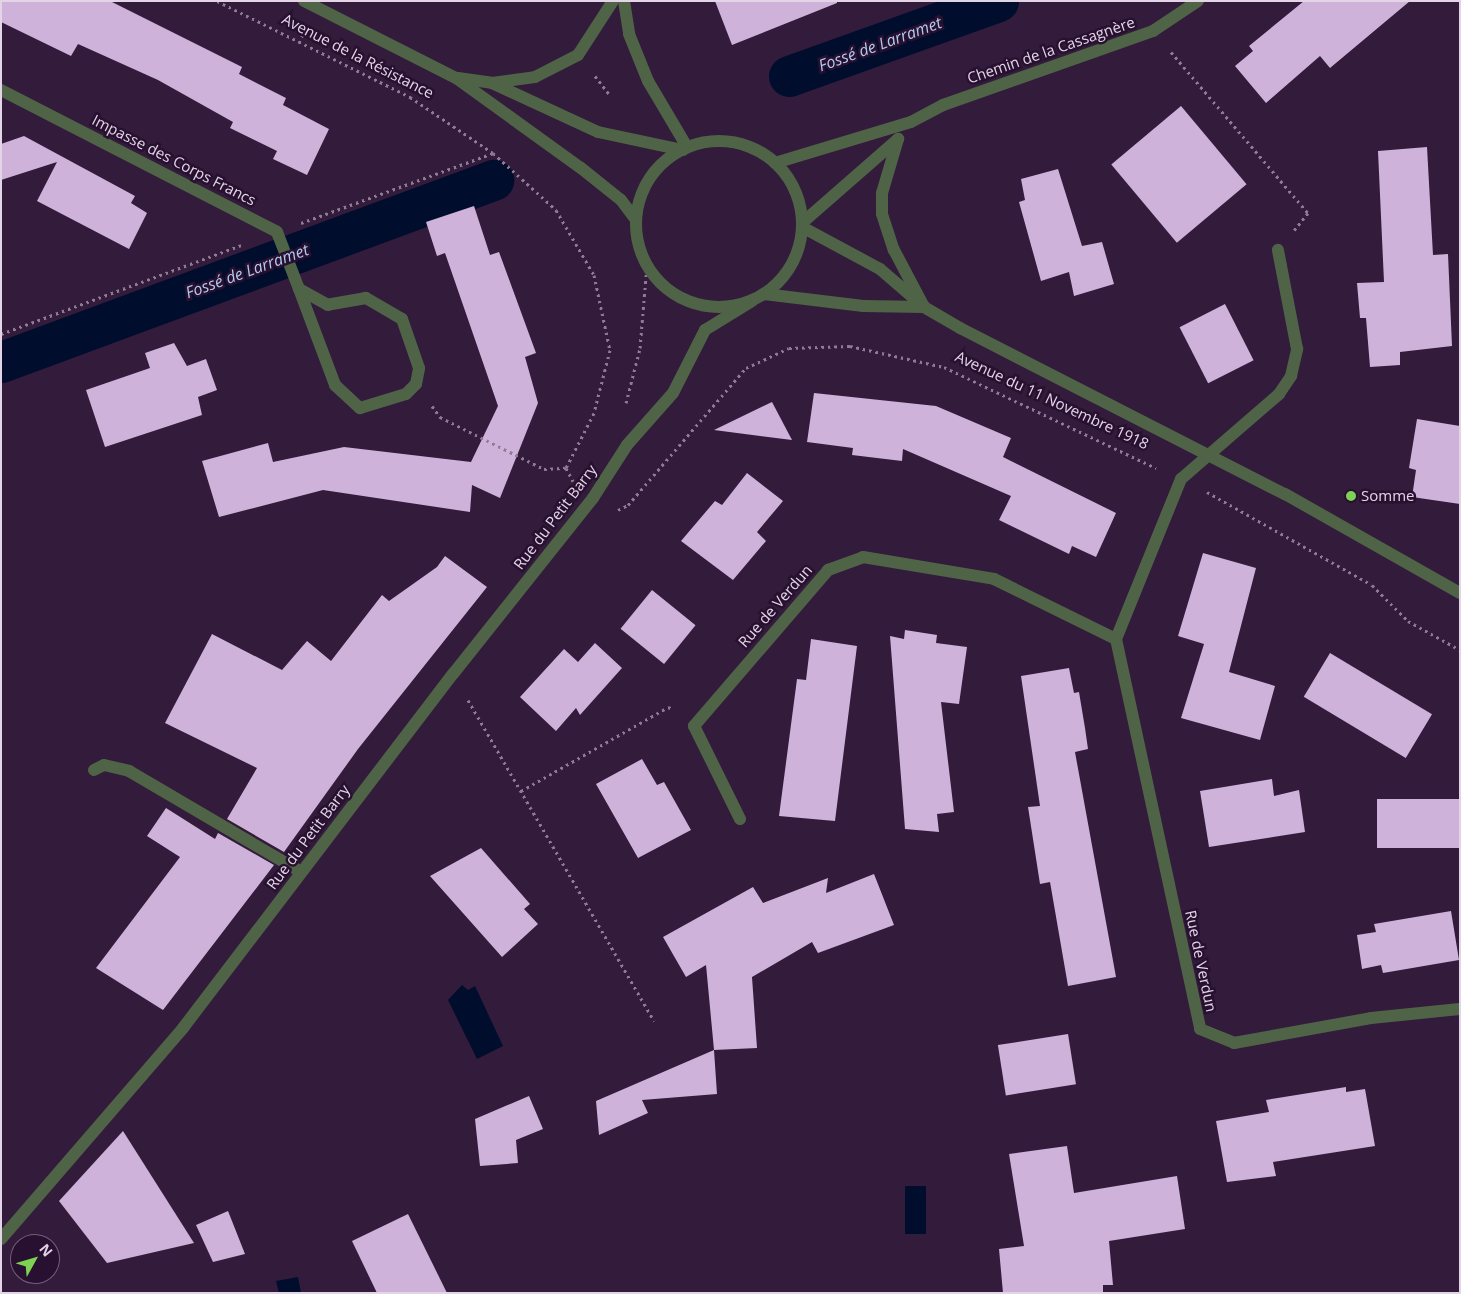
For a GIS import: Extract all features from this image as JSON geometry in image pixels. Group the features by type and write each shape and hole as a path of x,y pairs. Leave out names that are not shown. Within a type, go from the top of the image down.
{"street":[{"name":"Avenue de la Résistance","path":"304,1 456,78 622,200 636,220"},
{"path":"492,84 535,77 578,55 613,1"},
{"path":"624,1 629,34 648,81 685,149"},
{"name":"Chemin de la Cassagnère","path":"912,122 942,105 1153,31 1198,1"},
{"name":"Avenue de la Résistance","path":"456,78 492,84 598,132 685,149"},
{"name":"Impasse des Corps Francs","path":"1,90 277,232 335,385 360,408 406,394 416,384"},
{"path":"775,163 912,122"},
{"path":"802,225 898,139 912,122"},
{"path":"898,139 882,193 882,214 894,250 924,307"},
{"path":"726,142 752,148 775,163 794,190 802,225 791,266 764,294 752,301 718,308 701,306 669,291 647,265 638,244 636,220 641,195 653,173 685,149 726,142"},
{"name":"Avenue du 11 Novembre 1918","path":"802,225 880,269 924,307 1212,456 1460,593"},
{"path":"1116,639 1181,480 1212,456 1279,394 1291,376 1297,349 1278,250"},
{"path":"298,289 328,305 366,298 402,319 419,368 416,384"},
{"name":"Avenue du 11 Novembre 1918","path":"764,294 863,306 924,307"},
{"name":"Rue du Petit Barry","path":"1,1239 183,1028 453,674 593,498 627,445 673,393 706,330 752,301"},
{"name":"Rue de Verdun","path":"702,716 828,570 864,557 994,579 1116,639 1200,1029 1234,1043 1372,1018 1460,1009"},
{"path":"702,716 694,726 740,819"},
{"path":"94,770 104,765 129,772 301,872"}],"path":[{"name":"Avenue de la Résistance","path":"217,1 410,97 493,153 556,210 594,275 610,350 594,413 566,468"},
{"path":"1153,31 1308,213 1278,250"},
{"path":"627,445 624,414 640,348 647,265"},
{"name":"Avenue du 11 Novembre 1918","path":"593,498 614,512 628,506 746,368 789,348 850,346 944,367 1181,480 1269,524 1372,585 1408,621 1460,650"},
{"path":"416,384 440,417 544,470 566,468 570,479 593,498"},
{"path":"453,674 654,1021"},
{"path":"521,791 668,708 702,716"}],"water":[{"path":"462,985 468,990 475,986 503,1046 477,1059 448,1000"},
{"path":"905,1186 926,1186 926,1234 905,1234"},
{"path":"298,1277 301,1293 279,1293 276,1281"}],"building":[{"path":"1,1 110,1 242,67 239,74 286,98 283,105 329,129 307,175 273,159 277,151 230,128 233,122 158,80 78,44 71,56 1,22"},
{"path":"715,1 837,1 837,3 732,45"},
{"path":"1304,1 1410,1 1330,68 1320,56 1266,103 1235,66 1253,51 1249,46"},
{"path":"1181,106 1247,184 1177,243 1111,164"},
{"path":"24,136 135,196 131,203 147,213 129,249 37,201 57,162 1,180 1,144"},
{"path":"1427,147 1433,255 1448,254 1452,346 1400,352 1400,365 1370,367 1366,318 1360,318 1357,283 1384,282 1378,151"},
{"path":"1058,169 1082,246 1102,242 1114,284 1074,296 1069,272 1041,281 1019,202 1025,200 1021,179"},
{"path":"474,206 490,255 499,252 536,353 525,357 538,403 500,498 472,485 470,512 323,490 219,517 202,461 268,443 273,462 344,447 471,462 498,406 445,253 437,256 426,222"},
{"path":"1225,304 1254,360 1208,383 1180,327"},
{"path":"174,343 187,366 206,359 217,390 198,397 202,415 105,447 86,390 150,368 145,353"},
{"path":"814,393 936,406 1011,438 1003,457 1116,513 1096,557 1072,546 1069,554 999,520 1011,496 903,449 902,461 852,455 853,448 807,442"},
{"path":"772,402 792,440 714,430"},
{"path":"1417,419 1460,426 1460,504 1412,497 1416,470 1409,468"},
{"path":"747,473 783,501 757,532 766,541 733,580 681,541 715,501 722,505"},
{"path":"1203,553 1256,568 1229,672 1275,686 1260,740 1181,718 1204,644 1178,636"},
{"path":"445,556 487,587 358,749 284,852 227,819 257,768 165,723 212,634 282,670 307,641 331,661 382,595 389,601 437,567"},
{"path":"652,590 696,625 664,664 621,629"},
{"path":"905,630 937,635 936,643 967,647 959,704 941,702 954,812 937,814 939,832 905,829 890,636 904,639"},
{"path":"811,639 857,646 835,821 779,816 797,679 806,680"},
{"path":"595,643 622,668 580,715 576,708 556,731 520,697 564,649 578,662"},
{"path":"1330,653 1432,714 1406,758 1304,697"},
{"path":"1069,668 1074,693 1079,692 1085,728 1088,749 1075,752 1116,977 1068,986 1050,882 1040,884 1028,807 1040,806 1021,676"},
{"path":"642,759 657,785 664,782 691,830 638,858 596,784"},
{"path":"1272,779 1274,796 1299,790 1305,832 1209,847 1200,791"},
{"path":"1377,799 1460,799 1460,848 1377,848"},
{"path":"166,808 215,839 218,833 274,865 163,1010 96,968 180,857 147,836"},
{"path":"481,848 530,904 524,909 538,924 502,957 430,876"},
{"path":"874,874 894,925 818,953 812,942 752,977 757,1048 714,1050 706,965 686,977 663,937 753,887 763,903 828,878 826,893"},
{"path":"1451,911 1459,960 1383,973 1381,965 1362,969 1357,935 1376,932 1374,924"},
{"path":"1068,1034 1076,1084 1006,1095 998,1045"},
{"path":"714,1050 717,1094 642,1100 648,1113 599,1135 596,1101"},
{"path":"1346,1087 1346,1092 1365,1089 1375,1146 1273,1162 1276,1176 1227,1182 1216,1121 1269,1112 1266,1100"},
{"path":"529,1096 543,1129 516,1140 518,1163 480,1166 475,1119"},
{"path":"123,1131 194,1243 107,1263 59,1201"},
{"path":"1067,1146 1074,1193 1177,1176 1185,1229 1109,1241 1113,1285 1103,1285 1103,1293 1003,1293 999,1249 1024,1246 1009,1154"},
{"path":"228,1211 245,1254 213,1262 196,1225"},
{"path":"408,1214 447,1293 377,1293 352,1241"}],"waterway":[{"name":"Fossé de Larramet","path":"789,76 998,1"},
{"name":"Fossé de Larramet","path":"1,362 493,180"}],"place":[{"name":"Somme","path":"1351,496"}]}
